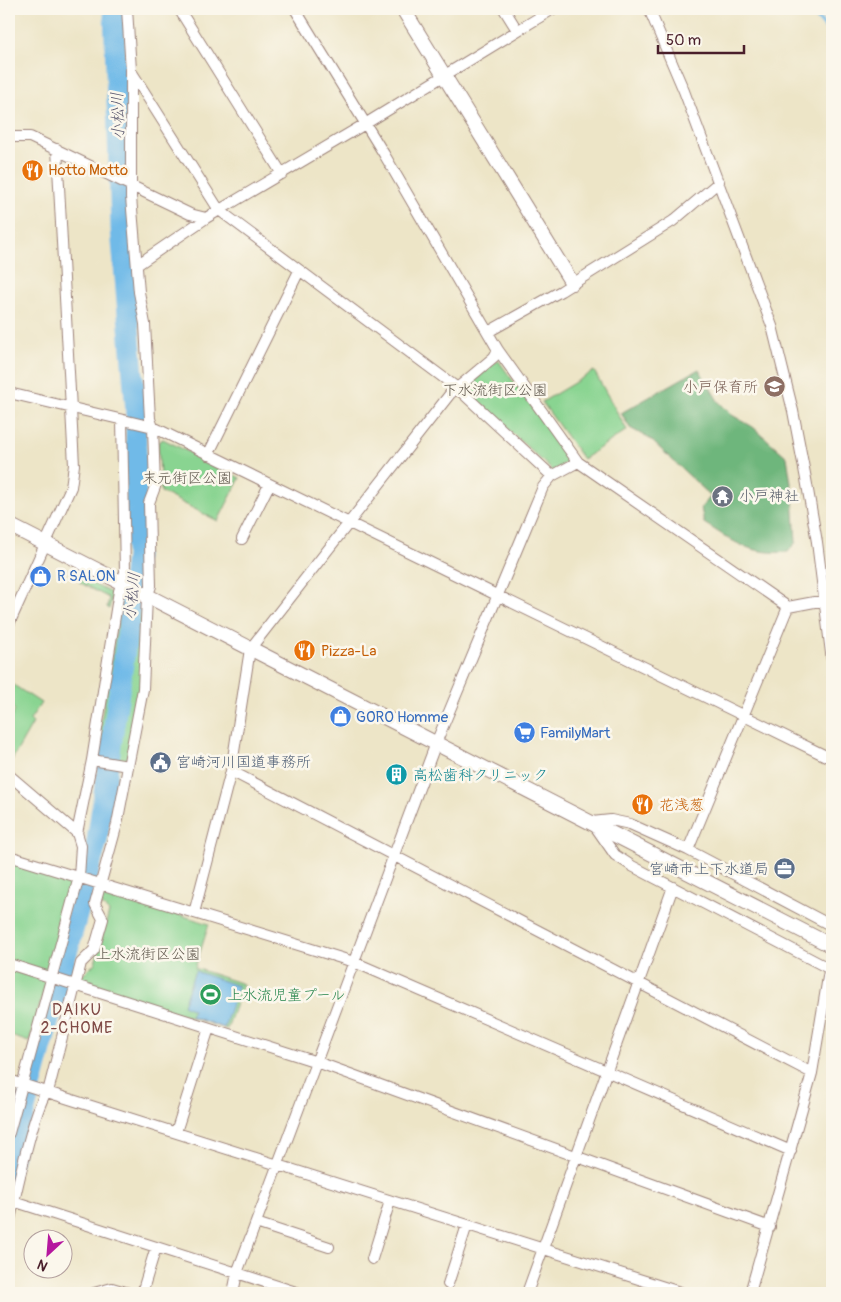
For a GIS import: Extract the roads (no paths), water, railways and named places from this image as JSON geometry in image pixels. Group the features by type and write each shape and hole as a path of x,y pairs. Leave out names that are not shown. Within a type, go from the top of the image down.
{"street":[{"path":"9,1223 12,1200 44,1092 49,1088 81,963 94,950 103,919 95,904 117,824 143,689 147,596 151,586 149,503 155,487 153,427 150,419 145,324 131,186 131,70 127,9"},
{"path":"179,9 282,174"},
{"path":"295,9 498,350 578,462 788,607 825,600"},
{"path":"403,9 445,74 572,283"},
{"path":"504,9 517,30"},
{"path":"138,265 206,218 282,174 553,9"},
{"path":"648,9 684,91 772,326 793,411 825,600 832,661"},
{"path":"131,70 219,210 456,387 552,476"},
{"path":"9,138 30,137 190,214 206,218"},
{"path":"9,624 71,487 74,465 57,149"},
{"path":"488,332 673,221 719,182"},
{"path":"208,455 299,270"},
{"path":"194,913 230,771 250,649 456,387 494,357 498,350"},
{"path":"9,393 153,427 832,759"},
{"path":"9,1133 79,878 81,846 78,833 125,572 122,420"},
{"path":"234,1293 237,1273 436,743 543,487 552,476 578,462"},
{"path":"242,539 269,485"},
{"path":"9,525 592,822 831,958"},
{"path":"688,850 788,607"},
{"path":"92,760 128,766"},
{"path":"230,771 812,1073"},
{"path":"9,775 78,833"},
{"path":"592,822 610,820 630,824 688,850 832,926"},
{"path":"592,822 615,855 673,887 831,958"},
{"path":"9,856 354,962 791,1151"},
{"path":"527,1293 673,887"},
{"path":"750,1293 812,1073 831,958"},
{"path":"9,964 317,1062 576,1158 770,1227"},
{"path":"176,1132 208,1028"},
{"path":"9,1080 683,1293"},
{"path":"12,1200 300,1293"},
{"path":"372,1259 390,1201"},
{"path":"256,1223 329,1247"},
{"path":"448,1284 467,1226"},
{"path":"142,1293 156,1247"},
{"path":"94,1293 112,1288 129,1293"}],"water":[{"name":"上水流児童プール","path":"195,971 238,986 224,1028 190,1016 193,1010 183,1005"}],"waterway":[{"name":"小松川","path":"9,1169 97,841 129,623 136,555 136,412 121,229 114,9"},
{"path":"810,9 832,35"}],"place":[{"name":"Hotto Motto","path":"32,170"},
{"name":"小戸保育所","path":"774,387"},
{"name":"小戸神社","path":"723,496"},
{"name":"R SALON","path":"41,576"},
{"name":"Pizza-La","path":"305,651"},
{"name":"GORO Homme","path":"340,717"},
{"name":"FamilyMart","path":"524,733"},
{"name":"宮崎河川国道事務所","path":"160,762"},
{"name":"高松歯科クリニック","path":"397,775"},
{"name":"花浅葱","path":"643,805"},
{"name":"宮崎市上下水道局","path":"785,869"},
{"name":"上水流児童プール","path":"211,995"}],"district":[{"name":"DAIKU 2-CHOME","path":"77,1019"}],"park label":[{"name":"下水流街区公園","path":"495,390"},
{"name":"末元街区公園","path":"187,478"},
{"name":"上水流街区公園","path":"148,954"}]}
